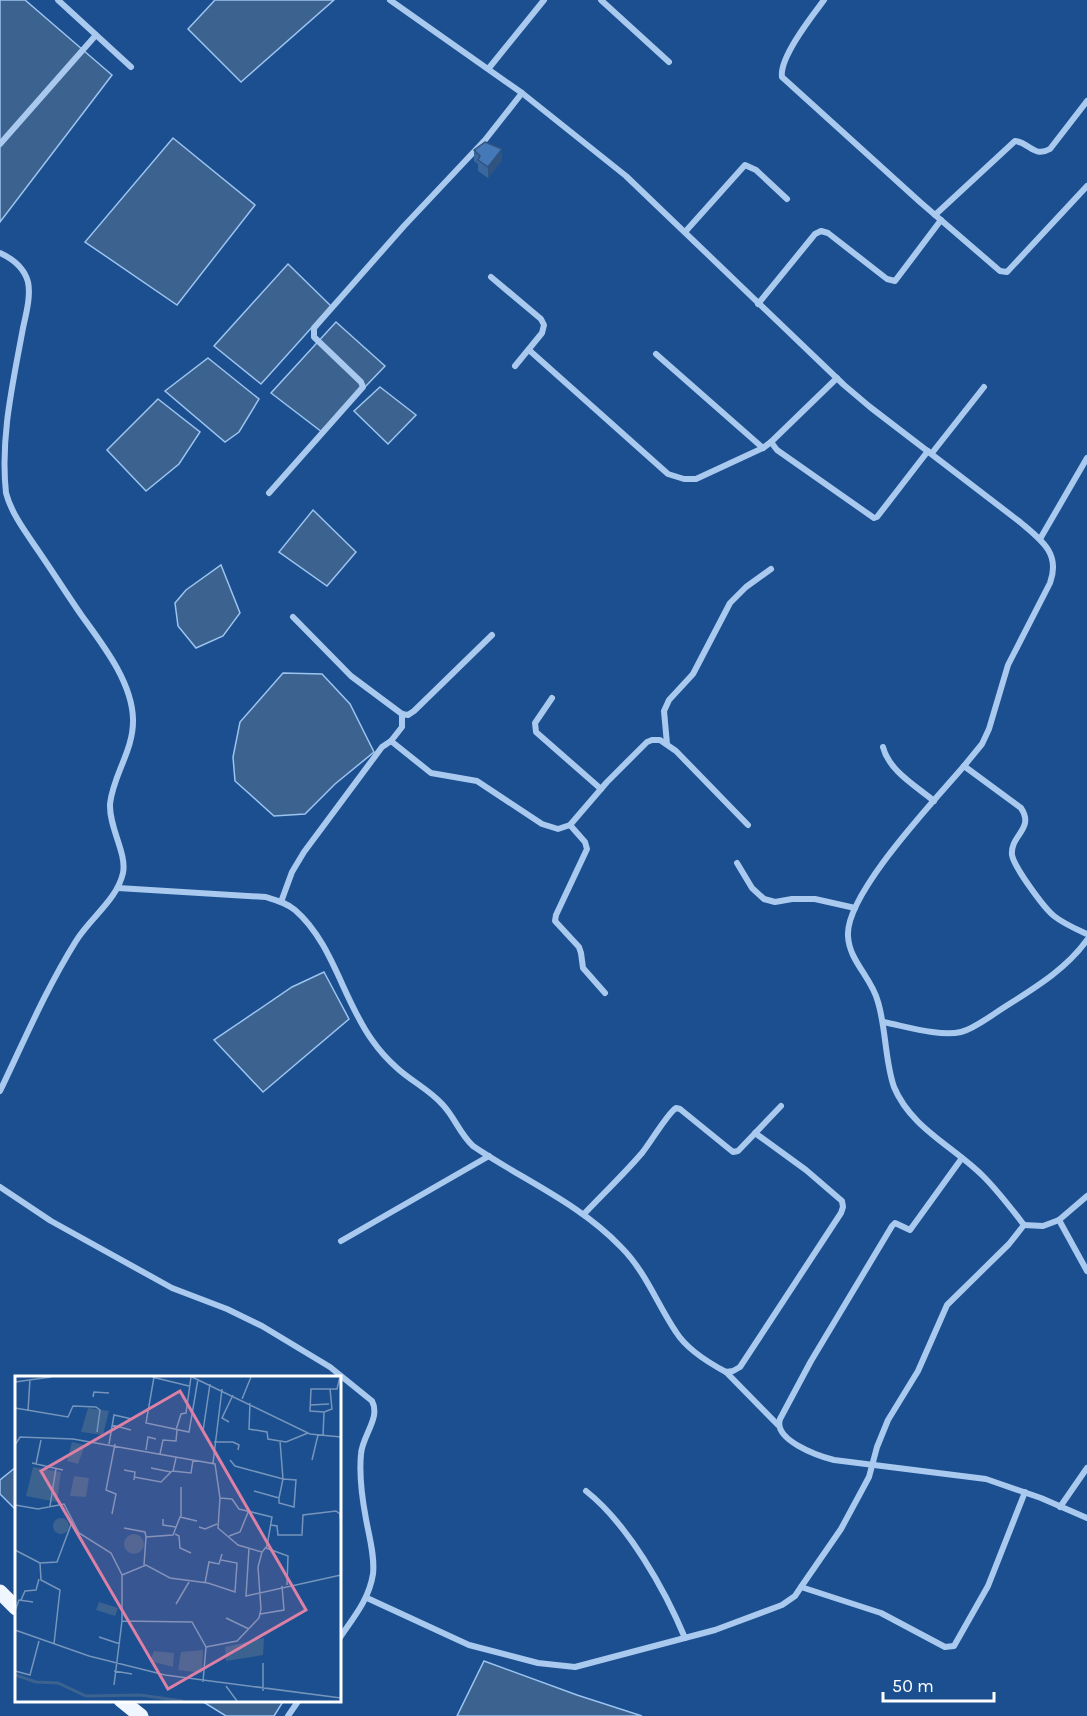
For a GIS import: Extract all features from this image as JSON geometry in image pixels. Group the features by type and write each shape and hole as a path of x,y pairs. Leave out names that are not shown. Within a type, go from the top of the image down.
{"main road":[{"path":"0,1592 15,1607"},
{"path":"122,1701 141,1716"}],"street":[{"path":"58,0 131,67"},
{"path":"390,0 489,68 626,176 837,378 870,407 1040,539 1054,559 1054,572 1008,665 989,729 982,744 880,867 850,917 848,936 857,964 875,991 894,1086 914,1118 983,1176 1024,1225 1043,1226 1059,1220 1087,1196"},
{"path":"489,68 544,0"},
{"path":"601,0 669,62"},
{"path":"824,0 809,20 782,66 782,76 938,218 1000,271 1008,272 1087,186"},
{"path":"0,144 96,35"},
{"path":"269,493 363,387 361,382 314,337 314,328 404,226 485,140 522,93"},
{"path":"758,304 815,234 821,231 828,233 887,279 895,281 938,218 1015,141 1021,142 1036,153 1043,153 1050,149 1087,100"},
{"path":"685,232 745,165 756,170 787,199"},
{"path":"0,253 12,259 24,270 28,284 27,305 19,349 3,405 0,441 6,495 26,533 110,654 130,700 133,720 129,746 111,792 110,812 114,834 122,857 123,871 118,888 77,939 43,999 0,1091"},
{"path":"491,277 541,319 544,325 542,333 514,366"},
{"path":"529,350 668,474 684,479 696,479 763,448 837,378"},
{"path":"656,354 763,448"},
{"path":"771,442 777,450 877,518 984,387"},
{"path":"1040,539 1087,458"},
{"path":"667,744 664,711 669,700 693,674 730,603 746,587 771,569"},
{"path":"293,617 351,676 402,714 408,715 492,635"},
{"path":"552,698 535,723 536,732 601,789"},
{"path":"281,902 288,880 304,852 382,747 391,741 402,727 404,721 402,714"},
{"path":"391,741 431,773 477,781 550,828 565,828 647,742 652,740 667,744 676,751 748,825"},
{"path":"883,747 885,756 891,765 934,801"},
{"path":"964,766 1021,808 1026,821 1014,843 1012,854 1016,864 1053,915 1068,926 1087,934"},
{"path":"570,825 585,842 587,849 555,921 579,947 583,968 605,993"},
{"path":"737,863 752,888 764,899 775,902 815,899 855,908"},
{"path":"118,888 266,897 293,909 309,925 328,956 361,1022 381,1051 397,1068 438,1100 452,1116 466,1139 489,1156 584,1214 622,1247 638,1265 676,1333 692,1348 726,1372 778,1425 786,1437 817,1455 834,1460 986,1479 1025,1492 1087,1518"},
{"path":"883,1022 946,1033 962,1032 1042,982 1077,954 1087,940"},
{"path":"584,1214 639,1156 676,1108 733,1152 738,1151 782,1106"},
{"path":"726,1372 740,1367 843,1207 842,1201 806,1170 755,1133"},
{"path":"341,1241 489,1156"},
{"path":"778,1425 811,1361 892,1226 895,1223 910,1230 962,1158"},
{"path":"0,1187 51,1221 171,1288 227,1309 262,1326 330,1368 372,1401 375,1406 375,1415 364,1438 361,1452 362,1495 372,1547 373,1572 367,1598 340,1638"},
{"path":"1059,1220 1087,1271"},
{"path":"367,1598 469,1645 538,1664 575,1667 715,1630 782,1605 795,1596 841,1529 866,1483 888,1420 918,1371 947,1305 1009,1244 1024,1225"},
{"path":"1060,1507 1087,1468"},
{"path":"586,1491 603,1504 622,1526 674,1611 685,1638"},
{"path":"801,1587 881,1613 945,1647 954,1646 988,1586 1025,1492"},
{"path":"288,1716 298,1701"}],"water":[{"path":"0,0 25,0 112,75 0,222"},
{"path":"215,0 334,0 241,82 188,29"},
{"path":"173,138 255,205 177,305 85,242"},
{"path":"288,264 331,306 261,384 214,346"},
{"path":"336,322 385,366 322,432 271,393"},
{"path":"208,358 259,399 239,432 225,442 165,391"},
{"path":"380,387 416,415 388,444 354,411"},
{"path":"158,399 200,432 179,464 146,491 107,450"},
{"path":"313,510 356,552 327,586 279,552"},
{"path":"221,565 240,613 223,636 196,648 178,626 175,603 186,590"},
{"path":"283,673 322,674 350,704 374,752 335,784 305,814 274,816 235,781 233,757 240,722"},
{"path":"324,972 349,1019 263,1092 214,1040 292,987"},
{"path":"15,1468 15,1509 0,1494 0,1480"},
{"path":"484,1661 577,1695 642,1716 457,1716"},
{"path":"202,1701 283,1701 274,1716 226,1716"}],"building":[{"path":"485,142 502,149 488,167 478,160 480,156 474,150"}]}
